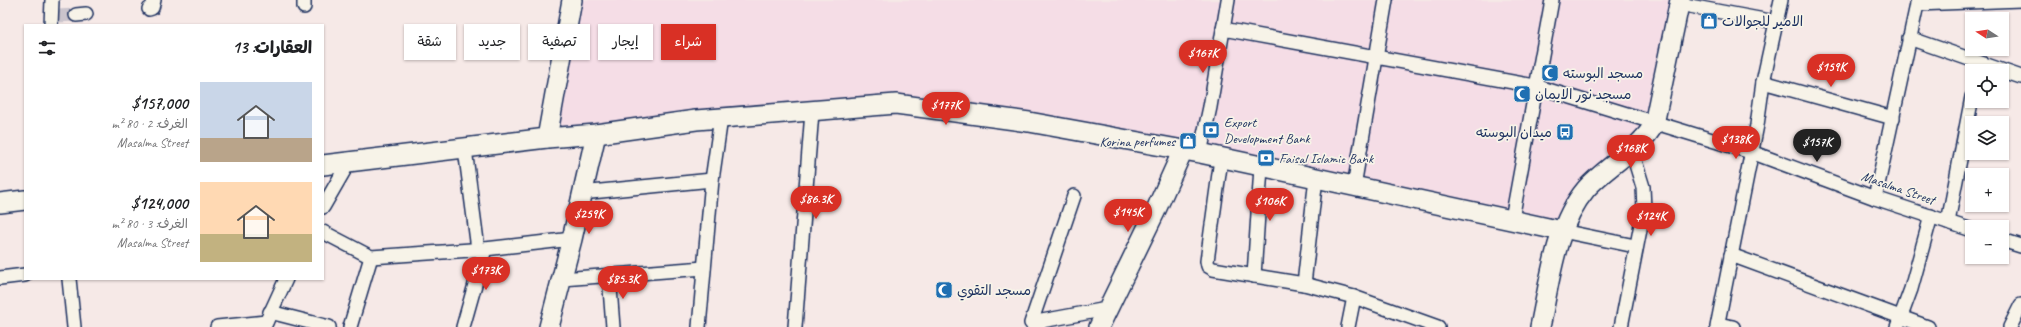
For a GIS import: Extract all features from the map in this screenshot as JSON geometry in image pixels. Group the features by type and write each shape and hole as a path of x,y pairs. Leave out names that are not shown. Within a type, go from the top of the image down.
{"street":[{"path":"52,0 53,19"},
{"path":"547,138 572,0"},
{"path":"1099,327 1155,212 1191,152 1210,107 1228,0"},
{"path":"1354,186 1386,0"},
{"path":"1512,219 1535,86 1552,0"},
{"path":"1733,327 1718,326 1757,125 1774,22 1781,0"},
{"path":"1875,198 1894,118 1909,38 1918,2 2021,0"},
{"path":"1540,327 1562,231 1572,210 1587,189 1650,131 1654,124 1679,2 1774,22"},
{"name":"Masalma Street","path":"1222,29 1535,86 1627,113 1654,124 1751,152 1875,198 1965,228"},
{"path":"1909,38 1971,64"},
{"path":"2009,74 2021,77"},
{"path":"1763,82 1894,118"},
{"path":"324,165 547,138 596,134 721,118 812,112 882,104 907,104 1047,124 1191,152 1635,246"},
{"path":"1948,222 1970,108"},
{"path":"795,327 812,112"},
{"path":"699,327 712,180 721,118"},
{"path":"548,327 572,239 581,193 596,134"},
{"path":"1621,327 1635,246 1644,209 1643,187 1632,148"},
{"path":"464,327 481,249 465,149"},
{"path":"1221,159 1207,261 1208,266 1213,269 1304,284 1354,296 1423,325 1438,327"},
{"path":"324,206 349,162"},
{"path":"1254,276 1261,167"},
{"path":"1304,284 1316,178"},
{"path":"581,193 712,180"},
{"path":"1074,196 1031,323 1107,309"},
{"path":"0,203 24,200"},
{"path":"1899,322 1911,289 1931,216"},
{"path":"324,233 371,257 481,249 572,239"},
{"path":"2009,242 2021,246"},
{"path":"1731,255 1899,322 1928,327"},
{"path":"350,327 371,257"},
{"path":"562,279 704,268"},
{"path":"0,278 24,275"},
{"path":"609,275 613,327"},
{"path":"69,280 74,327"},
{"path":"267,320 286,280"},
{"path":"1348,327 1354,296"},
{"path":"2010,327 2021,305"},
{"path":"217,327 267,320 329,327"}],"shaded area":[{"path":"563,0 1682,0 1654,134 1561,223 954,106 539,144 553,60 590,60 590,24 559,24"}],"tunnel":[{"path":"58,16 76,15"}],"place":[{"name":"الامير للجوالات","path":"1709,21"},
{"name":"مسجد البوسته","path":"1550,73"},
{"name":"مسجد نور الايمان","path":"1522,94"},
{"name":"Export Development Bank","path":"1211,130"},
{"name":"ميدان البوسته","path":"1565,132"},
{"name":"Korina perfumes","path":"1188,141"},
{"name":"Faisal Islamic Bank","path":"1266,158"},
{"name":"مسجد التقوي","path":"944,290"}]}
